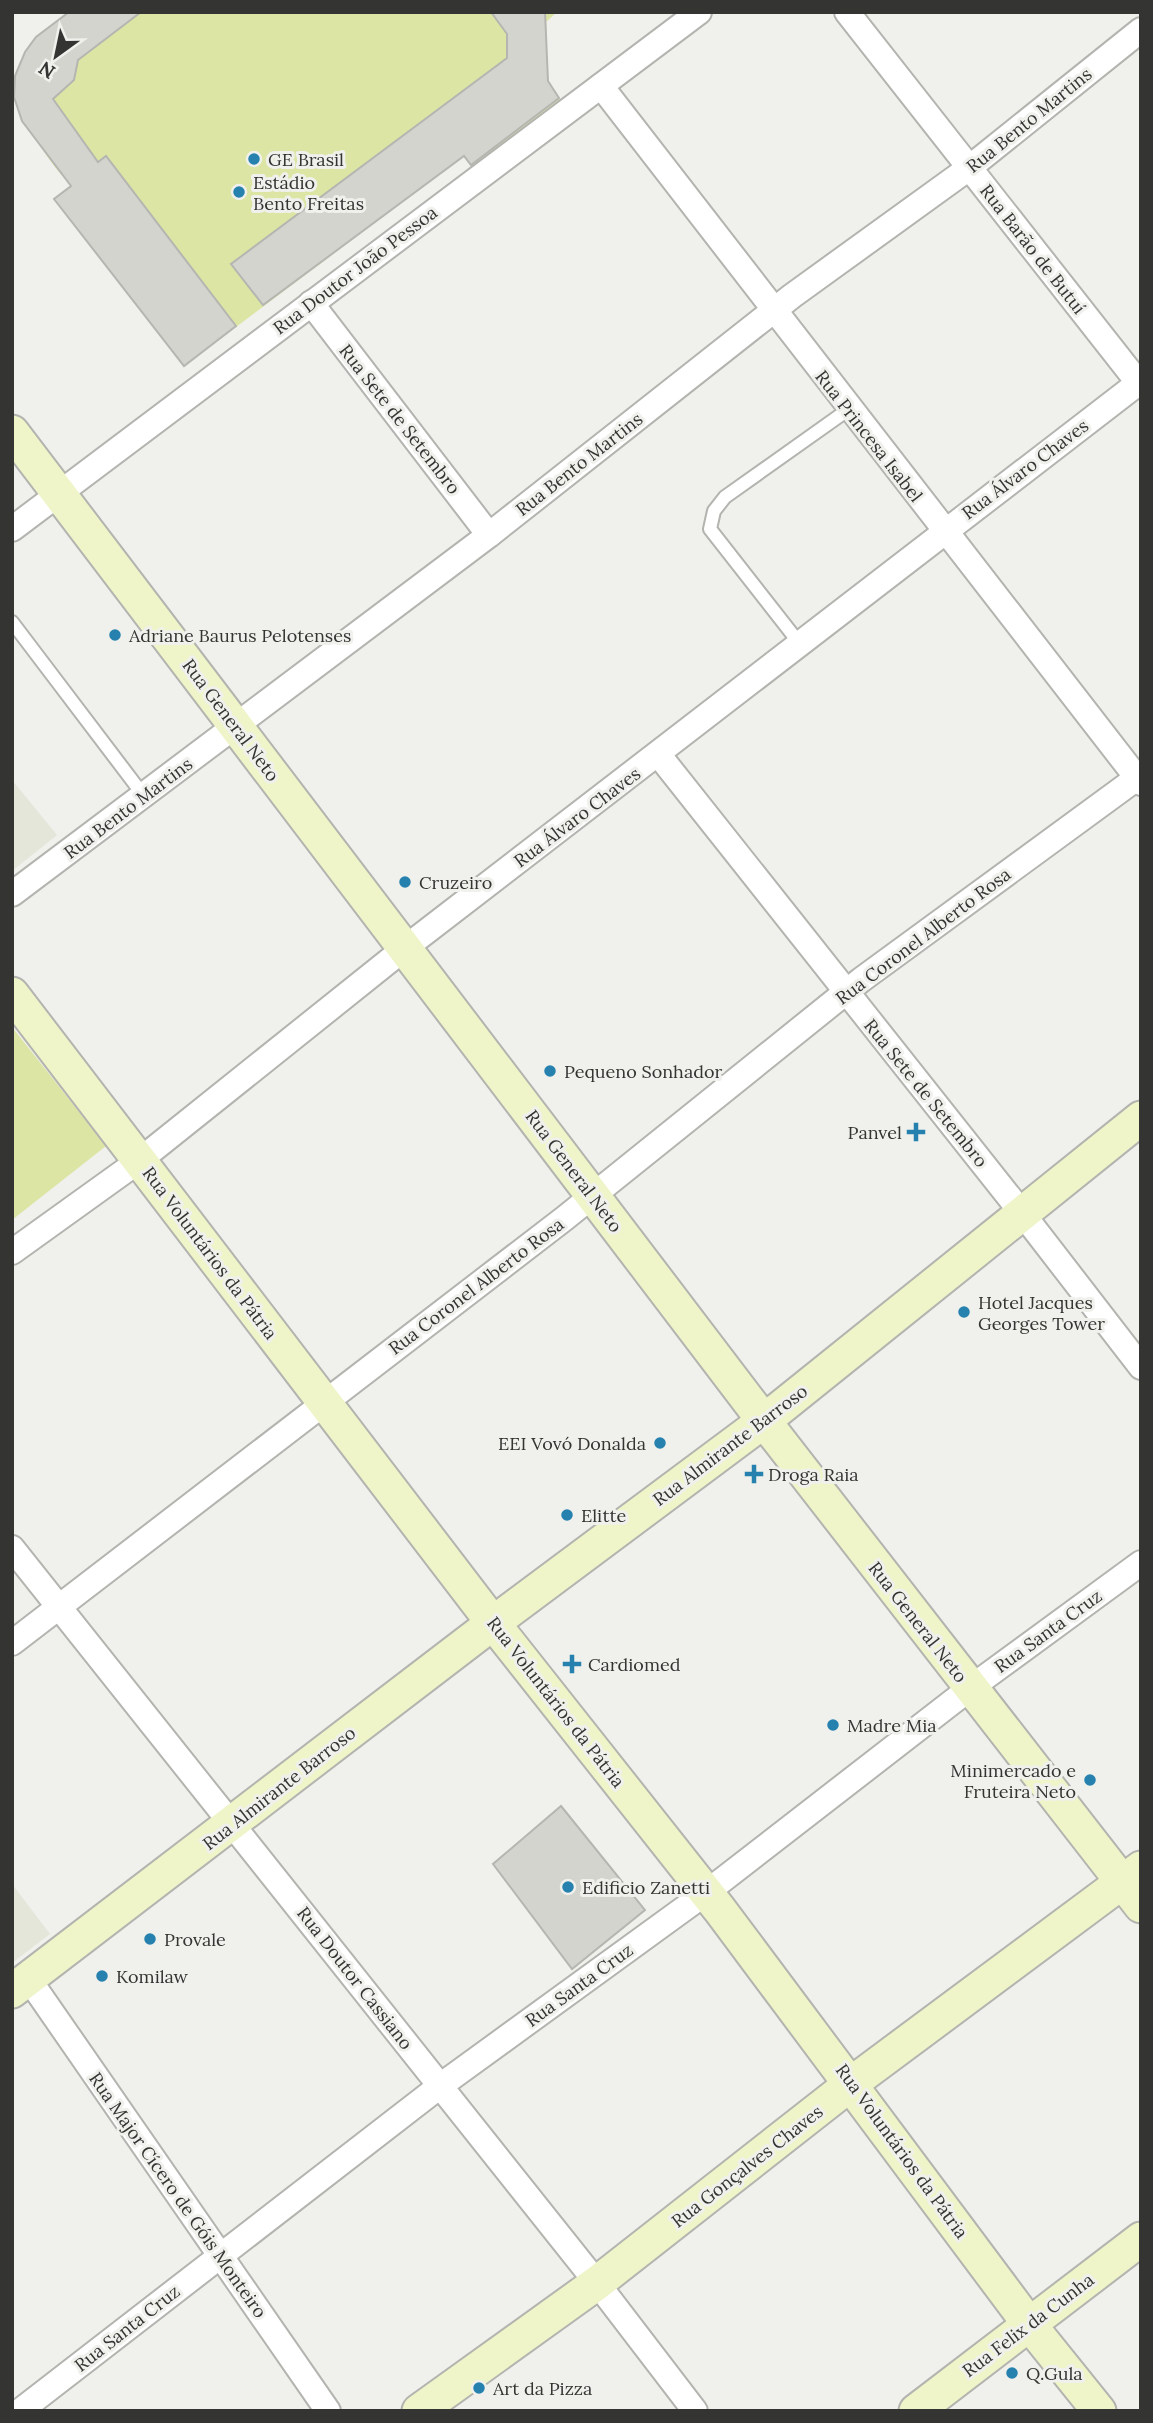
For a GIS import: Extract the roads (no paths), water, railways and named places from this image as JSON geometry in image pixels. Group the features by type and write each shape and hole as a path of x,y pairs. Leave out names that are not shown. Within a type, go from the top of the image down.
{"street":[{"name":"Rua Doutor João Pessoa","path":"12,528 61,494 699,12"},
{"name":"Rua Barão de Butuí","path":"847,12 1140,383"},
{"name":"Rua Bento Martins","path":"12,894 489,535 773,311 969,169 1141,30"},
{"name":"Rua Princesa Isabel","path":"601,86 943,531 1140,779"},
{"name":"Rua Sete de Setembro","path":"311,303 489,535"},
{"name":"Rua Álvaro Chaves","path":"12,1252 140,1160 405,948 943,531 1140,383"},
{"name":"Rua General Neto","path":"12,432 970,1689 1135,1886"},
{"name":"Rua Sete de Setembro","path":"658,754 1141,1367"},
{"name":"Rua Coronel Alberto Rosa","path":"12,1643 593,1195 845,993 1140,779"},
{"name":"Rua Voluntários da Pátria","path":"12,994 493,1623 707,1892 852,2083 1029,2324 1099,2411"},
{"name":"Rua Almirante Barroso","path":"20,1985 233,1825 493,1623 764,1421 1141,1118"},
{"name":"Rua Doutor Cassiano","path":"12,1548 597,2283 695,2411"},
{"name":"Rua Santa Cruz","path":"20,2411 440,2086 707,1892 970,1689 1141,1563"},
{"name":"Rua Gonçalves Chaves","path":"419,2411 597,2283 852,2083 1135,1886"},
{"name":"Rua Major Cícero de Góis Monteiro","path":"20,1985 220,2256 328,2411"},
{"name":"Rua Felix da Cunha","path":"916,2411 1141,2239"}],"lane":[{"path":"800,644 710,529 714,511 725,497 849,409"},
{"path":"12,622 144,797"}],"place":[{"name":"GE Brasil","path":"254,159"},
{"name":"Estádio Bento Freitas","path":"239,192"},
{"name":"Adriane Baurus Pelotenses","path":"115,635"},
{"name":"Cruzeiro","path":"405,882"},
{"name":"Pequeno Sonhador","path":"550,1071"},
{"name":"Panvel","path":"916,1132"},
{"name":"Hotel Jacques Georges Tower","path":"964,1312"},
{"name":"EEI Vovó Donalda","path":"660,1443"},
{"name":"Droga Raia","path":"754,1474"},
{"name":"Elitte","path":"567,1515"},
{"name":"Cardiomed","path":"572,1664"},
{"name":"Madre Mia","path":"833,1725"},
{"name":"Minimercado e Fruteira Neto","path":"1090,1780"},
{"name":"Edificio Zanetti","path":"568,1887"},
{"name":"Provale","path":"150,1939"},
{"name":"Komilaw","path":"102,1976"},
{"name":"Q.Gula","path":"1012,2373"},
{"name":"Art da Pizza","path":"479,2388"}]}
